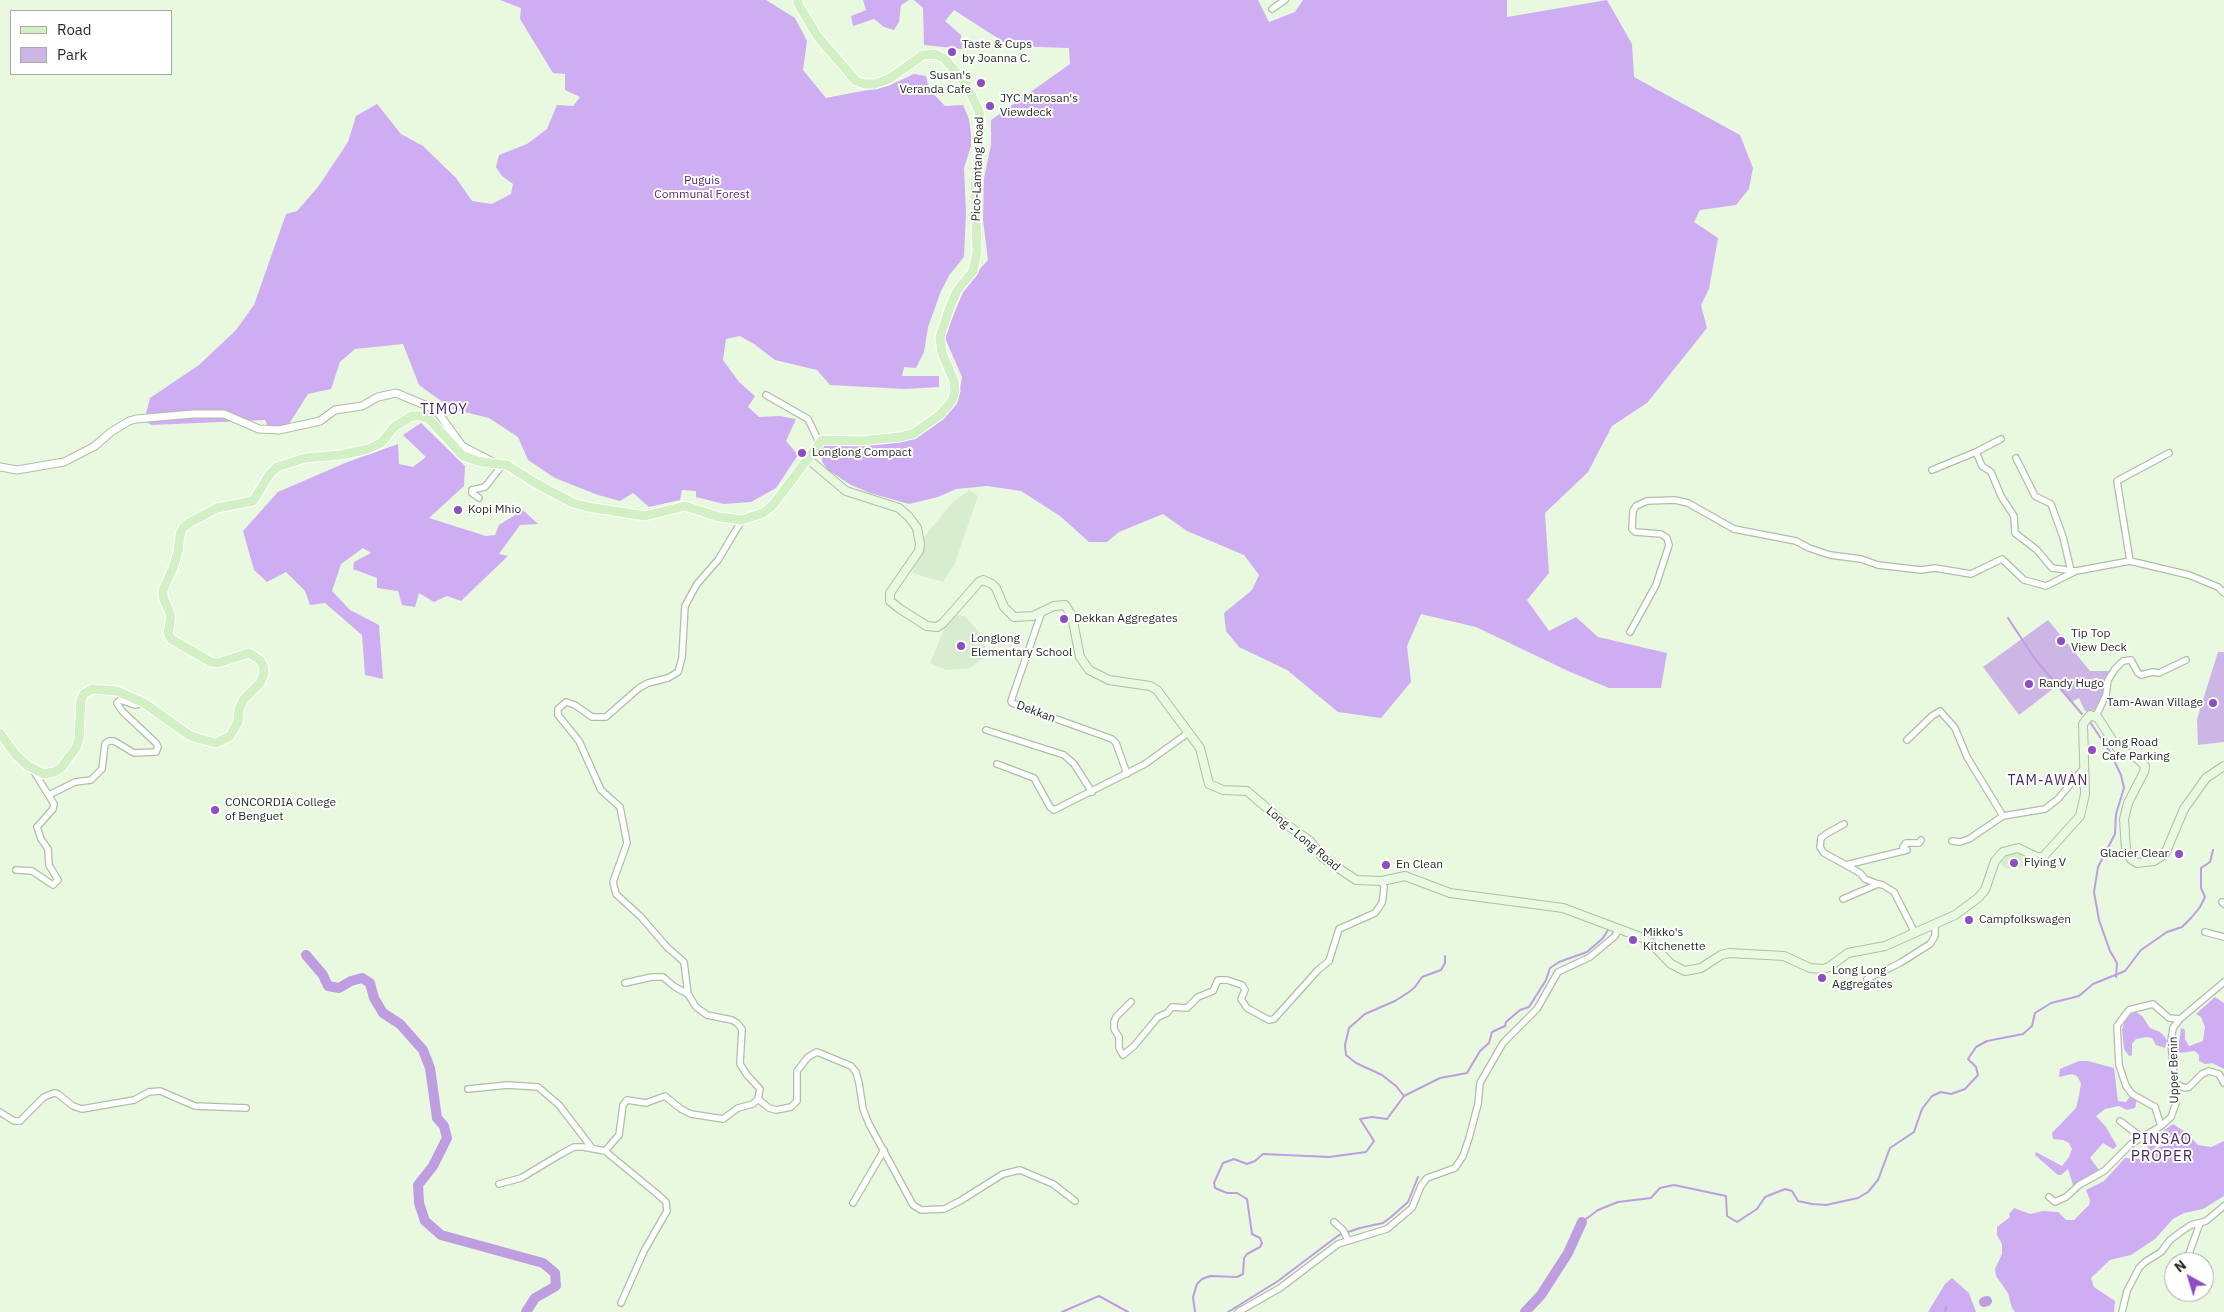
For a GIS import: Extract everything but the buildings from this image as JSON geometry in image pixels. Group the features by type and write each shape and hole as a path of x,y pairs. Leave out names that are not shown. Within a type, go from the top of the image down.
{"main road":[{"name":"Pico-Lamtang Road","path":"798,0 798,4 818,36 856,82 876,84 889,78 928,53 935,54 944,59 972,95 979,111 981,128 976,171 977,252 975,264 950,307 939,343 954,381 955,391 952,401 940,415 913,434 860,441 827,439 819,442"},
{"path":"0,733 15,754 33,770 44,774 54,772 71,758 79,739 81,700 88,690 92,689 117,692 144,703 189,734 216,742 230,736 234,730 244,699 260,683 264,674 260,660 255,655 243,654 218,663 211,662 170,639 168,633 171,616 163,597 163,590 178,552 180,535 189,523 222,506 246,504 253,501 269,475 277,467 305,458 341,456 368,449 381,442 395,426 412,416 421,416 429,419 462,456 471,460 499,463 573,503 645,516 685,506 719,517 742,520 763,513 774,505 819,442"},
{"name":"Long - Long Road","path":"808,459 846,491 899,508 917,528 920,544 919,551 890,593 890,601 900,609 927,626 937,626 943,623 979,582 983,580 996,588 1004,606 1014,617 1023,618 1041,614 1054,606 1065,605 1072,616 1075,640 1085,666 1093,673 1110,680 1154,687 1200,748 1208,782 1211,786 1223,790 1247,791 1283,822 1310,841 1322,858 1337,869 1356,880 1382,881 1405,876 1450,893 1563,908 1647,940 1675,967 1690,971 1700,968 1720,955 1729,953 1784,956 1810,968 1823,969 1829,967 1848,953 1876,948 1956,915 1978,898 1988,884 1995,861 2003,852 2014,847 2025,850 2037,857 2043,857 2082,812 2085,794 2084,721 2090,715 2096,716"},
{"path":"2096,716 2118,749 2138,759 2145,766 2144,772 2128,803 2124,819 2126,850 2131,859 2137,863 2154,861 2165,854 2184,810 2206,778 2224,766"}],"street":[{"path":"1272,9 1285,0"},
{"path":"0,467 18,470 64,462 95,446 111,432 136,419 193,414 224,414 258,429 279,430 320,421 335,410 362,406 378,397 396,393 432,408 439,414 462,446 468,451 499,463 485,486 472,490 472,494 479,498"},
{"path":"766,395 808,419 819,442"},
{"path":"1932,470 1976,452 2001,439"},
{"path":"1976,452 1982,466 1991,472 2001,496 2014,516 2015,533 2037,550 2052,568 2074,571 2130,561 2189,575 2218,587 2224,593"},
{"path":"2130,561 2117,481 2170,454"},
{"path":"2016,458 2035,496 2051,504 2074,571"},
{"path":"1630,632 1656,585 1669,545 1667,538 1661,534 1635,532 1632,529 1633,511 1636,506 1647,501 1675,500 1688,503 1734,529 1796,541 1818,552 1878,565 1921,570 1935,568 1971,574 2002,560 2024,580 2046,586 2074,571"},
{"path":"688,994 684,962 667,947 642,917 620,900 614,891 613,882 627,842 620,807 601,790 579,741 558,715 558,709 566,702 575,705 592,717 606,717 638,688 648,683 668,678 678,672 682,658 685,606 697,584 718,560 742,520"},
{"name":"Dekkan","path":"1041,614 1011,701 1012,703 1112,739 1116,743 1127,774"},
{"path":"2096,716 2106,695 2108,680 2123,661 2131,660 2138,673 2142,675 2153,672 2159,673 2186,660"},
{"path":"49,795 75,782 90,780 96,775 102,769 105,744 109,741 114,741 134,753 156,752 158,750 156,743 122,711 117,703 120,700 135,705 144,703"},
{"path":"1907,740 1932,716 1940,711 1955,728 1966,756 2004,816"},
{"path":"986,730 1064,755 1074,764 1092,792"},
{"path":"997,764 1034,778 1050,807 1054,810 1145,764 1188,733"},
{"path":"1952,841 1960,842 1969,839 2004,816 2045,809 2058,799 2084,768"},
{"path":"16,870 32,871 53,885 58,880 50,867 48,849 41,839 37,827 54,806 33,770"},
{"path":"1844,824 1826,834 1822,838 1820,847 1824,853 1860,873 1865,879 1883,885 1894,892 1914,933"},
{"path":"1846,865 1907,850 1904,847 1906,843 1919,843 1921,840"},
{"path":"1132,1002 1116,1017 1114,1022 1114,1029 1119,1037 1119,1048 1123,1055 1134,1046 1158,1017 1167,1013 1172,1007 1188,1008 1198,997 1213,991 1218,980 1227,980 1242,985 1245,990 1241,999 1247,1008 1269,1020 1274,1019 1318,970 1329,961 1339,930 1375,913 1382,904 1384,897 1382,881"},
{"path":"1843,899 1878,884"},
{"path":"1867,979 1930,944 1935,936 1935,924"},
{"path":"1238,1312 1280,1288 1345,1236 1383,1231 1392,1226 1412,1208 1421,1186 1427,1178 1450,1170 1460,1162 1478,1104 1480,1083 1503,1043 1537,1009 1558,972 1590,957 1616,936 1620,929"},
{"path":"2205,932 2224,937"},
{"path":"605,1151 618,1135 623,1105 627,1100 646,1103 665,1096 681,1109 718,1120 726,1118 738,1108 753,1104 758,1098 760,1089 759,1085 746,1075 740,1064 742,1029 732,1020 712,1017 702,1012 688,994 663,977 652,977 625,984"},
{"name":"Upper Benin","path":"2049,1197 2055,1202 2060,1201 2079,1185 2099,1174 2131,1144 2161,1126 2171,1117 2176,1103 2171,1041 2173,1028 2180,1019 2224,982"},
{"path":"2161,1126 2155,1106 2132,1094 2126,1086 2120,1065 2117,1026 2129,1010 2153,1004 2169,1018 2180,1019"},
{"path":"758,1098 769,1108 776,1110 785,1110 795,1105 797,1101 797,1072 808,1057 819,1053 851,1066 856,1072 862,1109 913,1205 921,1210 944,1209 1003,1174 1020,1170 1053,1184 1075,1201"},
{"path":"2174,1083 2189,1087 2202,1074 2209,1071 2219,1074 2224,1083"},
{"path":"468,1089 508,1085 538,1086 554,1099 593,1149"},
{"path":"0,1112 14,1122 20,1121 44,1097 54,1093 73,1106 82,1109 134,1100 145,1093 154,1091 165,1092 195,1106 246,1108"},
{"path":"2120,1121 2141,1137"},
{"path":"499,1184 521,1178 574,1148 605,1151 656,1192 666,1202 668,1207 664,1219 638,1262 621,1303"},
{"path":"853,1203 884,1150"},
{"path":"2122,1312 2125,1296 2144,1262 2161,1252 2170,1240 2182,1231 2191,1225 2200,1223 2224,1206"},
{"path":"1334,1222 1345,1236"},
{"path":"2190,1252 2200,1223"}],"shaded area":[{"path":"969,490 978,496 955,563 943,582 912,573 924,537 951,504"},
{"name":"Longlong Elementary School","path":"954,615 965,616 983,637 987,655 970,668 946,670 930,663 946,624"},
{"path":"2007,853 2022,855 2023,867 2006,869 1999,862"}],"green space":[{"name":"Puguis Communal Forest","path":"500,0 766,0 795,18 807,41 803,70 826,98 888,86 914,74 926,76 929,89 945,106 963,105 969,119 971,135 971,146 964,168 966,212 964,257 950,274 941,291 928,327 924,352 916,368 904,367 902,376 939,376 939,387 905,389 830,385 817,370 775,360 740,336 726,339 723,360 739,382 755,396 748,407 759,417 779,416 796,419 786,441 798,455 776,488 751,502 724,504 696,497 696,491 682,490 680,500 649,507 633,493 620,501 598,495 555,478 528,460 518,437 489,418 452,409 419,385 403,344 355,349 340,362 331,389 308,394 289,424 270,430 265,420 152,425 144,421 150,398 199,365 236,330 254,305 286,214 297,211 318,187 348,142 356,116 377,104 401,134 423,146 456,178 472,201 492,204 511,194 513,184 502,176 496,167 499,155 527,144 547,129 557,105 573,106 580,97 565,90 565,74 553,73 520,19 521,8"},
{"path":"863,0 909,0 901,5 899,22 894,30 884,27 874,19 853,26 851,16 866,10"},
{"path":"914,0 1258,0 1269,22 1295,12 1303,0 1507,0 1507,17 1607,0 1632,44 1634,77 1740,135 1753,168 1749,189 1736,205 1700,210 1694,222 1718,238 1709,289 1701,305 1707,328 1647,403 1612,426 1588,472 1545,513 1549,573 1527,600 1549,631 1576,617 1598,637 1667,653 1661,688 1609,688 1568,671 1476,627 1421,614 1407,646 1411,682 1381,718 1338,712 1287,670 1239,647 1226,631 1224,613 1252,590 1259,575 1244,555 1187,531 1163,514 1119,532 1107,542 1089,542 1060,516 1021,491 987,486 956,489 938,497 909,504 870,493 851,485 828,470 823,463 820,453 822,447 827,444 861,445 937,422 958,400 962,377 945,338 966,285 988,260 983,220 984,178 991,145 991,120 1070,64 1069,48 1010,46 954,10 945,21 961,35 962,49 924,45 923,8"},
{"path":"421,423 465,466 464,486 429,518 486,536 495,535 499,525 523,510 538,524 520,525 499,554 508,556 461,601 447,596 434,602 419,593 415,607 402,605 398,591 377,588 377,578 353,569 354,562 371,553 363,548 341,564 332,591 350,610 379,625 383,679 365,675 362,635 325,603 310,605 305,591 286,572 267,582 254,570 243,531 278,492 345,463 398,444 399,464 413,467 426,457 403,435"},
{"path":"2048,620 2090,671 2111,671 2104,697 2096,710 2085,711 2079,698 2071,702 2058,685 2019,715 1983,667"},
{"name":"Tam-Awan Village","path":"2218,652 2224,652 2224,742 2198,745 2197,719"},
{"path":"2215,997 2224,1003 2224,1069 2212,1063 2205,1064 2199,1061 2199,1055 2195,1051 2180,1053 2178,1050 2181,1028 2185,1030 2185,1039 2189,1046 2203,1041 2205,1027 2201,1017 2196,1014"},
{"path":"2136,1012 2142,1016 2150,1028 2160,1032 2165,1037 2167,1041 2165,1048 2156,1045 2152,1038 2136,1039 2132,1044 2132,1055 2129,1056 2124,1049 2122,1030 2126,1017"},
{"path":"2079,1061 2088,1061 2114,1068 2118,1101 2126,1102 2131,1095 2135,1096 2137,1100 2135,1108 2127,1110 2119,1106 2105,1109 2096,1116 2106,1127 2117,1146 2113,1149 2103,1143 2090,1158 2100,1171 2073,1185 2068,1169 2061,1175 2058,1175 2035,1155 2036,1152 2062,1166 2069,1157 2072,1149 2069,1143 2053,1139 2052,1133 2076,1108 2081,1083 2077,1076 2072,1074 2059,1077 2060,1069"},
{"path":"2173,1124 2187,1133 2198,1145 2211,1147 2224,1141 2224,1196 2203,1209 2184,1213 2173,1219 2155,1239 2131,1255 2110,1260 2091,1278 2094,1287 2115,1301 2114,1312 2015,1312 2008,1293 1996,1276 1995,1269 2002,1254 2002,1244 1997,1235 1997,1227 2010,1217 2009,1214 2014,1208 2030,1214 2043,1211 2058,1212 2066,1220 2074,1220 2089,1205 2090,1200 2086,1190 2104,1181 2125,1158 2144,1159 2149,1155 2147,1144 2150,1143 2157,1148 2165,1145 2167,1138 2163,1131"},
{"path":"1952,1278 1969,1293 1976,1312 1928,1312 1945,1284"}],"waterway":[{"path":"2008,618 2035,659 2082,714"},
{"path":"2090,722 2110,752 2121,775 2124,788 2116,814 2115,834 2098,867 2094,892 2099,920 2110,951 2117,963 2116,977"},
{"path":"1582,1222 1598,1210 1618,1202 1651,1198 1660,1188 1674,1185 1726,1196 1727,1216 1737,1222 1757,1209 1765,1197 1785,1189 1792,1191 1798,1201 1812,1204 1826,1205 1858,1198 1868,1192 1878,1180 1890,1148 1914,1132 1922,1109 1932,1096 1941,1092 1951,1094 1965,1089 1978,1075 1976,1067 1968,1059 1976,1047 1987,1041 2023,1034 2032,1026 2035,1013 2051,1003 2079,996 2093,984 2125,971 2141,950 2167,932 2182,927 2200,907 2205,897 2201,888 2201,868 2210,862 2213,850"},
{"path":"1195,1312 1193,1297 1197,1284 1202,1279 1210,1276 1237,1277 1243,1274 1244,1258 1247,1254 1260,1247 1262,1243 1260,1238 1252,1234 1247,1199 1237,1193 1227,1193 1215,1188 1214,1183 1223,1163 1234,1159 1247,1164 1255,1161 1263,1154 1329,1157 1366,1152 1374,1141 1360,1119 1372,1117 1387,1119 1404,1096 1440,1078 1467,1073 1480,1051 1489,1043 1492,1032 1505,1026 1506,1022 1520,1010 1529,1007 1546,980 1550,968 1559,962 1587,952 1603,938 1608,930"},
{"path":"306,955 323,975 328,986 339,988 351,981 362,978 370,983 374,998 383,1013 400,1024 423,1050 430,1068 437,1118 444,1126 447,1138 433,1166 418,1185 419,1203 425,1221 441,1235 543,1263 555,1273 556,1286 535,1298 526,1312"},
{"path":"1404,1096 1396,1086 1382,1075 1356,1063 1346,1055 1345,1045 1349,1028 1365,1014 1395,1001 1409,992 1422,977 1441,970 1445,963 1445,956"},
{"path":"1228,1312 1278,1281 1339,1235 1383,1223 1408,1202 1418,1177"},
{"path":"1525,1312 1541,1295 1568,1253 1582,1222"},
{"path":"1062,1312 1099,1296 1128,1312"},
{"path":"1945,1312 1946,1307"}],"place":[{"name":"Taste & Cups by Joanna C.","path":"952,52"},
{"name":"Susan's Veranda Cafe","path":"981,83"},
{"name":"JYC Marosan's Viewdeck","path":"990,106"},
{"name":"Longlong Compact","path":"802,453"},
{"name":"Kopi Mhio","path":"458,510"},
{"name":"Dekkan Aggregates","path":"1064,619"},
{"name":"Tip Top View Deck","path":"2061,641"},
{"name":"Longlong Elementary School","path":"961,646"},
{"name":"Randy Hugo","path":"2029,684"},
{"name":"Tam-Awan Village","path":"2213,703"},
{"name":"Long Road Cafe Parking","path":"2092,750"},
{"name":"CONCORDIA College of Benguet","path":"215,810"},
{"name":"Glacier Clear","path":"2179,854"},
{"name":"Flying V","path":"2014,863"},
{"name":"En Clean","path":"1386,865"},
{"name":"Campfolkswagen","path":"1969,920"},
{"name":"Mikko's Kitchenette","path":"1633,940"},
{"name":"Long Long Aggregates","path":"1822,978"}],"district":[{"name":"TIMOY","path":"444,410"},
{"name":"TAM-AWAN","path":"2048,781"},
{"name":"PINSAO PROPER","path":"2162,1148"}]}
